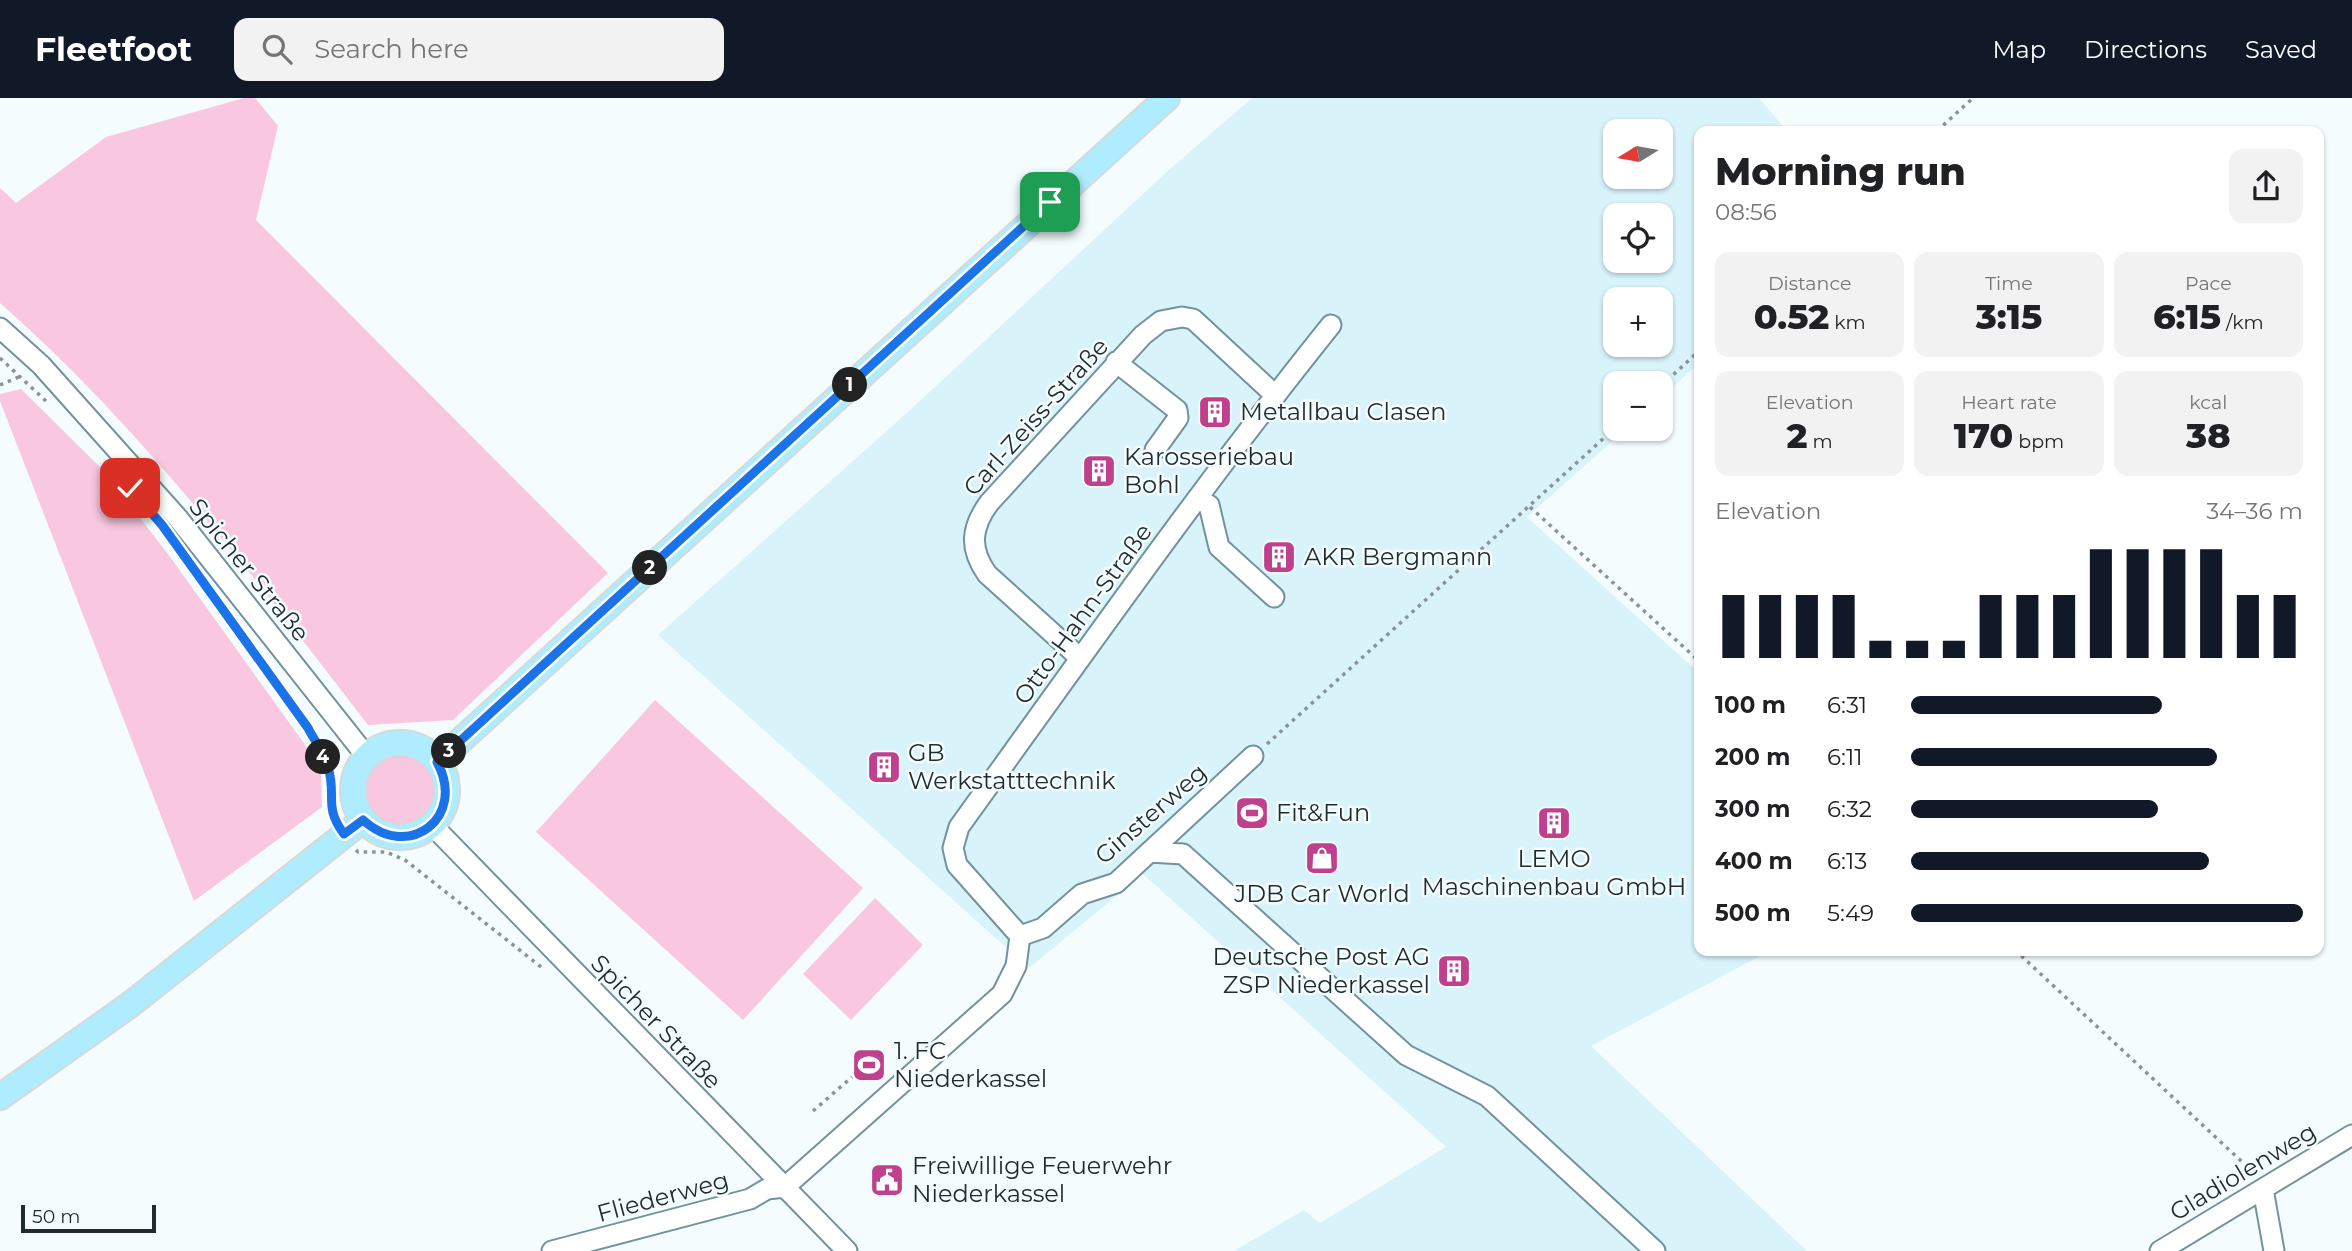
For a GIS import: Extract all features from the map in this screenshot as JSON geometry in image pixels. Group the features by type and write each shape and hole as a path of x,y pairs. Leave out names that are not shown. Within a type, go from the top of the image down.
{"main road":[{"path":"437,762 1167,98"},
{"path":"0,1097 142,995 353,827 356,808 354,781 367,757 387,746 411,744 426,751 437,762 447,787 446,801 432,825 419,834 404,838 353,827"}],"street":[{"name":"Carl-Zeiss-Straße","path":"1080,658 988,574 976,558 973,540 976,524 989,503 1116,362 1161,321 1182,317 1193,319 1275,395"},
{"name":"Otto-Hahn-Straße","path":"1020,936 966,879 957,865 953,848 959,827 1080,658 1275,395 1331,325"},
{"name":"Spicher Straße","path":"0,328 41,365 177,517 367,757"},
{"path":"1116,362 1177,410 1178,418 1155,450"},
{"path":"1198,499 1209,505 1219,547 1274,597"},
{"name":"Ginsterweg","path":"1020,936 1042,928 1082,894 1116,883 1253,756"},
{"name":"Spicher Straße","path":"432,825 847,1251"},
{"path":"1149,852 1183,854 1406,1055 1487,1096 1655,1251"},
{"path":"785,1187 1002,994 1016,966 1020,936"},
{"name":"Gladiolenweg","path":"2160,1251 2352,1135"},
{"name":"Fliederweg","path":"552,1251 750,1199 767,1189 785,1187"},
{"path":"2263,1189 2274,1251"}],"path":[{"path":"1942,126 1973,98"},
{"path":"1673,375 1694,356"},
{"path":"0,358 49,404"},
{"path":"0,385 41,365"},
{"path":"1253,756 1603,439"},
{"path":"1530,507 1694,656"},
{"path":"202,581 314,740 328,765 332,784 330,811 353,827 358,852 386,852 405,860 548,972"},
{"path":"2021,956 2251,1168 2263,1189"},
{"path":"813,1111 852,1077"}],"shaded area":[{"path":"244,98 255,98 278,126 256,220 608,573 453,720 368,725 238,559 148,452 101,400 0,303 0,188 16,203 106,137"},
{"path":"1252,98 1759,98 1783,126 1694,126 1694,368 1673,387 1673,371 1603,371 1603,441 1612,441 1527,517 1694,668 1694,956 1760,956 1591,1046 1807,1251 1234,1251 1304,1210 1320,1223 1446,1147 1143,874 1029,968 658,635 909,411 1171,168"},
{"path":"21,389 101,468 168,554 321,767 322,807 194,901 0,401 0,394"},
{"path":"655,700 863,888 743,1020 536,832"},
{"path":"401,753 415,756 428,764 436,777 439,791 436,805 428,818 415,826 401,829 387,826 374,818 366,805 363,791 366,777 374,764 387,756"},
{"path":"875,898 923,945 851,1020 803,974"}],"place":[{"name":"Metallbau Clasen","path":"1215,412"},
{"name":"Karosseriebau Bohl","path":"1099,471"},
{"name":"AKR Bergmann","path":"1279,557"},
{"name":"GB Werkstatttechnik","path":"884,767"},
{"name":"Fit&Fun","path":"1252,813"},
{"name":"LEMO Maschinenbau GmbH","path":"1554,823"},
{"name":"JDB Car World","path":"1322,858"},
{"name":"Deutsche Post AG ZSP Niederkassel","path":"1454,971"},
{"name":"1. FC Niederkassel","path":"869,1065"},
{"name":"Freiwillige Feuerwehr Niederkassel","path":"887,1180"}],"route":[{"path":"130,488 162,525 308,728 328,765 332,784 330,811 344,834 363,820 374,830 389,836 404,838 419,834 441,814 446,801 444,774 437,762 1050,202"}]}
